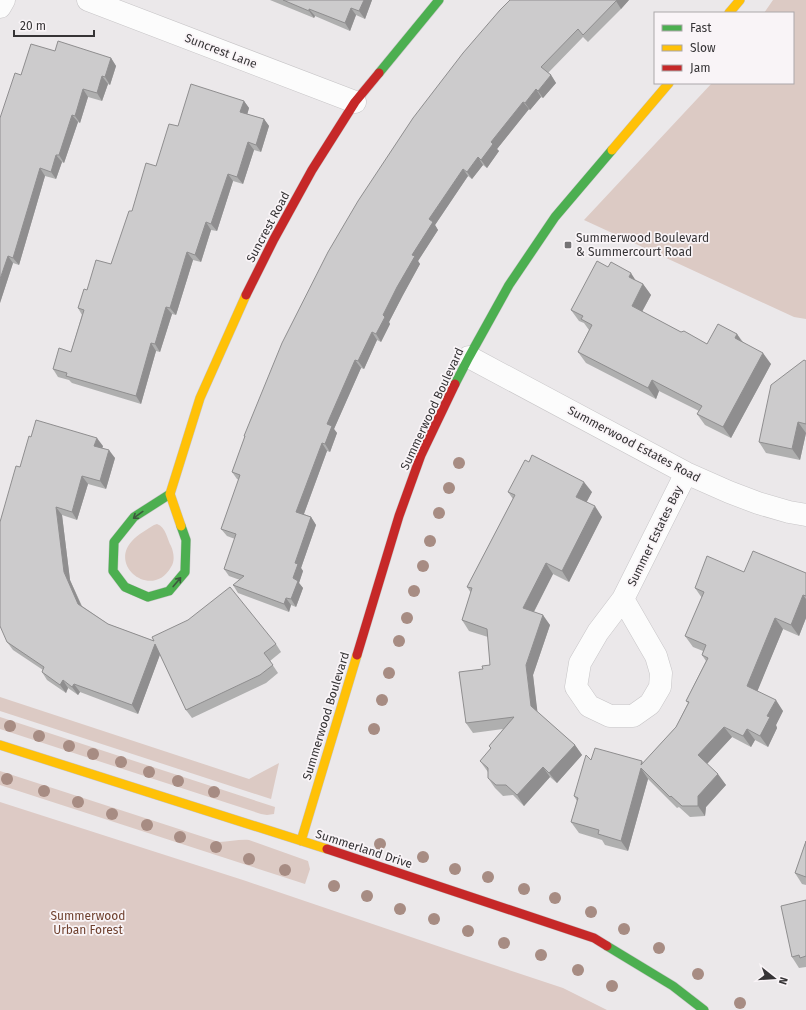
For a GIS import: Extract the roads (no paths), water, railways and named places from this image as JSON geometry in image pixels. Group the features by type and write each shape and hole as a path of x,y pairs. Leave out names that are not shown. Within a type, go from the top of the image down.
{"street":[{"path":"0,7 4,0"},
{"name":"Suncrest Lane","path":"88,0 355,102"},
{"name":"Suncrest Road","path":"170,494 200,398 240,307 278,232 312,170 355,102 439,0"},
{"path":"730,12 740,0"},
{"name":"Summerwood Boulevard","path":"301,841 399,516 422,454 469,357 509,285 555,217 668,84"},
{"name":"Summerwood Estates Road","path":"469,357 686,473 758,503 789,512 806,515"},
{"name":"Summer Estates Bay","path":"623,599 656,656 661,673 660,687 650,704 633,716 610,716 589,706 576,687 580,663 598,632 623,599 686,473"},
{"path":"170,494 186,540 185,572 169,592 148,597 125,587 113,571 114,542 134,517 170,494"},
{"name":"Summerland Drive","path":"0,745 301,841 594,938 673,986 704,1010"}],"place":[{"name":"Summerwood Boulevard & Summercourt Road","path":"568,245"}],"park label":[{"name":"Summerwood Urban Forest","path":"88,923"}]}
